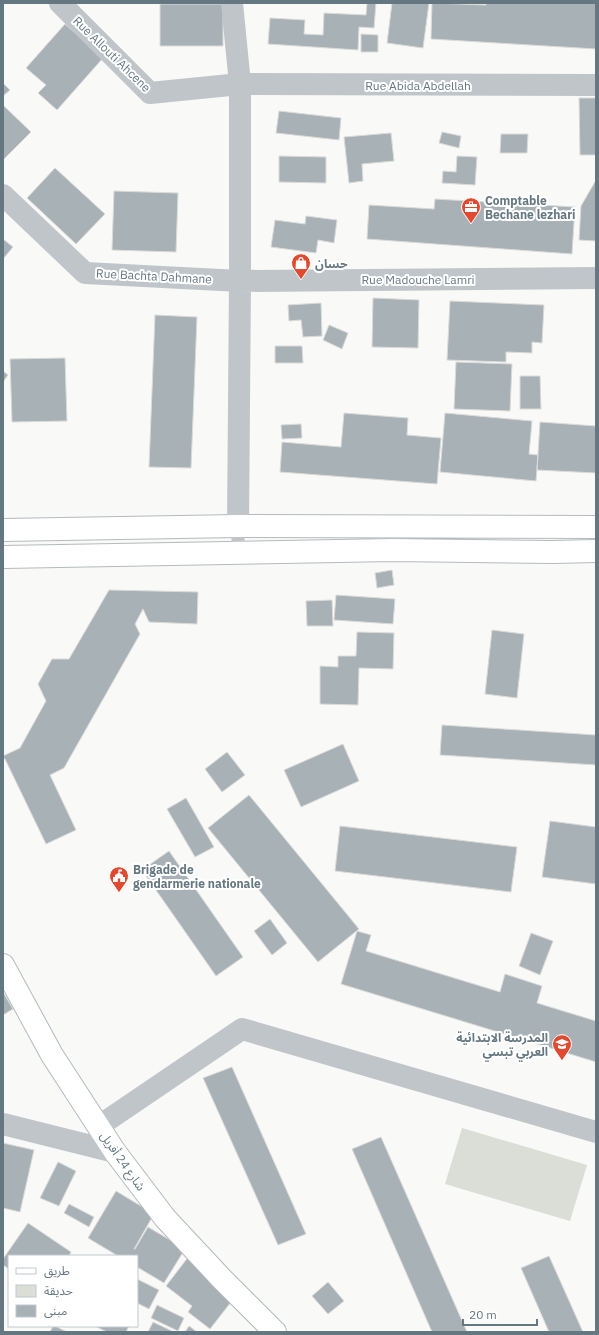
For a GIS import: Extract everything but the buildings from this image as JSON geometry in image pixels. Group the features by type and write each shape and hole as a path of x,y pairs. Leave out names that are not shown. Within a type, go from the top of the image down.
{"main road":[{"path":"3,530 238,526 596,527"},
{"path":"3,557 392,550 553,552 596,551"},
{"name":"شارع 24 أفريل","path":"3,965 52,1055 115,1152 165,1218 221,1278 275,1332"}],"street":[{"name":"Rue Allouti Ahcene","path":"60,3 150,93 240,84"},
{"path":"232,3 240,84 238,526"},
{"name":"Rue Abida Abdellah","path":"240,84 596,85"},
{"name":"Rue Bachta Dahmane","path":"3,195 85,273 240,281"},
{"name":"Rue Madouche Lamri","path":"240,281 596,278"},
{"path":"98,1126 242,1029 596,1132"},
{"path":"3,1124 115,1152"}],"lane":[{"path":"238,526 238,553"}],"green space":[{"path":"462,1128 587,1165 570,1221 445,1184"}],"place":[{"name":"Comptable Bechane lezhari","path":"471,224"},
{"name":"حسان","path":"301,280"},
{"name":"Brigade de gendarmerie nationale","path":"119,893"},
{"name":"المدرسة الابتدائية العربي تبسي","path":"562,1061"}]}
